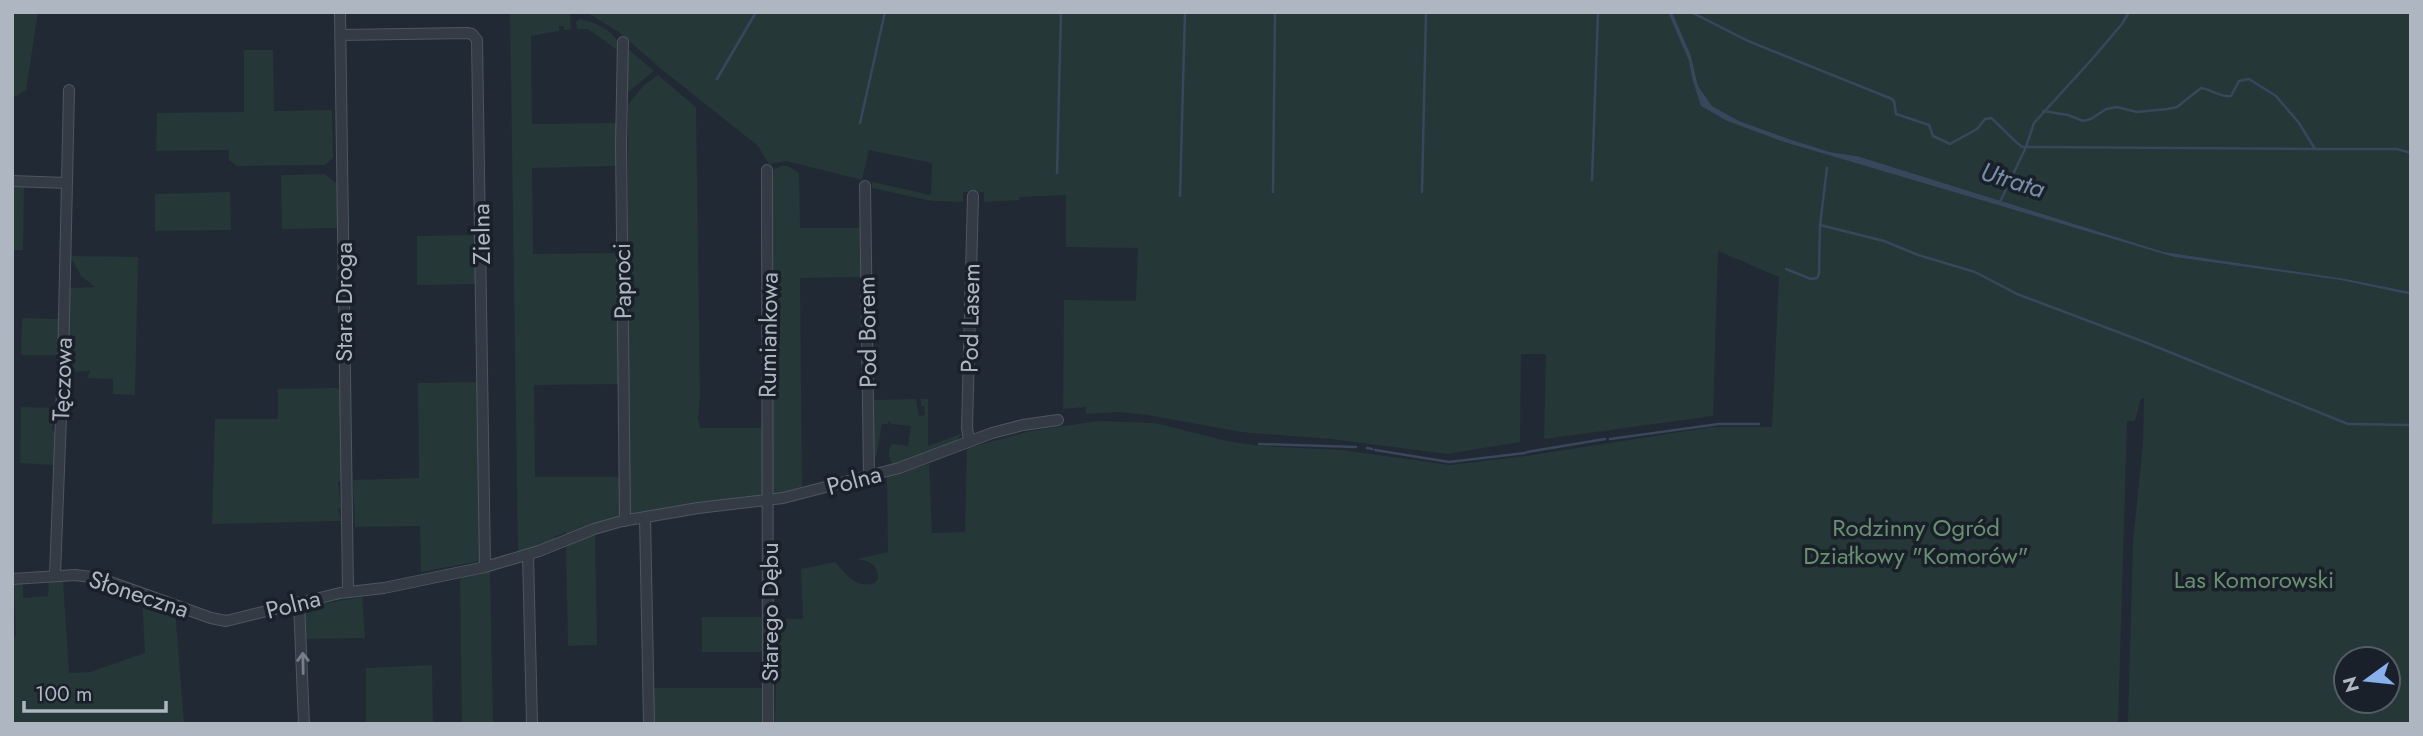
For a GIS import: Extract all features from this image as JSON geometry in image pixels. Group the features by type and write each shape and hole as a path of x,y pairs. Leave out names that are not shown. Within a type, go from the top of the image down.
{"street":[{"name":"Stara Droga","path":"340,12 348,592"},
{"name":"Zielna","path":"340,35 467,33 477,40 485,568"},
{"name":"Paproci","path":"623,42 621,144 625,521"},
{"name":"Tęczowa","path":"55,575 64,364 69,90"},
{"name":"Rumiankowa","path":"767,170 769,500"},
{"path":"12,181 66,183"},
{"name":"Pod Borem","path":"864,186 869,477"},
{"name":"Pod Lasem","path":"969,440 967,428 972,196"},
{"name":"Polna","path":"222,621 348,592 384,588 485,568 594,529 625,521 698,508 769,500 869,477 969,440 1023,425 1058,420"},
{"name":"Starego Dębu","path":"768,724 769,500"},
{"path":"645,517 649,724"},
{"path":"528,554 532,724"},
{"name":"Słoneczna","path":"12,579 55,575 103,579 222,621"},
{"path":"299,602 304,724"}],"green space":[{"path":"12,12 38,12 26,90 12,98"},
{"path":"510,12 570,12 571,29 564,30 564,26 559,26 559,31 531,36 532,124 617,123 617,166 532,168 533,254 619,253 621,384 534,385 535,477 621,477 621,511 616,519 568,536 566,532 554,537 555,541 518,553"},
{"path":"586,12 1668,12 1706,109 1727,121 1784,142 2174,257 2340,280 2411,295 2411,724 2128,724 2133,542 2143,443 2144,398 2141,398 2135,421 2127,421 2118,724 775,724 775,619 803,619 801,569 835,562 857,582 875,583 878,574 875,567 869,562 857,559 888,552 887,477 929,464 932,533 965,532 967,448 1031,431 1098,421 1155,423 1227,441 1260,446 1342,450 1450,465 1712,427 1772,427 1779,277 1718,251 1713,416 1544,439 1546,354 1521,354 1520,442 1447,454 1331,439 1241,432 1148,415 1119,412 1086,414 1086,407 1063,409 1064,300 1136,301 1138,248 1066,247 1066,195 984,202 984,192 963,192 963,202 932,201 872,188 872,182 931,195 932,163 869,150 862,180 786,161 769,164 758,146 619,32"},
{"path":"1672,12 2411,12 2411,292 2346,279 2164,252 1857,156 1830,152 1739,121 1712,106 1698,86 1691,56"},
{"path":"579,19 598,25 618,42 620,76 617,76 617,50 588,29 577,29 576,22"},
{"path":"627,48 654,71 629,91 627,91"},
{"path":"244,50 273,50 274,111 332,110 333,158 325,165 237,166 229,160 229,150 156,151 157,113 244,112"},
{"path":"658,75 696,107 700,428 763,428 763,498 700,502 628,515 628,105 643,86"},
{"path":"788,166 799,173 800,228 861,228 861,277 800,278 802,490 778,495 772,485 772,177 774,169"},
{"path":"325,174 339,186 339,228 282,229 281,175"},
{"path":"12,186 24,186 23,250 12,250"},
{"path":"230,192 231,230 155,231 155,194"},
{"path":"477,235 478,284 417,285 417,236"},
{"path":"70,256 138,257 135,395 113,394 113,379 87,378 90,371 67,370 69,288 95,287 81,276"},
{"path":"22,318 60,319 60,355 21,355"},
{"path":"479,382 480,561 421,572 420,526 355,527 353,480 419,478 418,383"},
{"path":"337,388 341,391 342,470 341,481 338,482 341,508 338,509 341,521 212,524 215,419 278,419 278,389"},
{"path":"916,399 919,416 925,415 921,399 928,399 928,446 963,433 956,441 894,466 890,461 890,447 892,444 908,446 911,426 891,424 889,421 888,424 882,424 876,457 874,456 873,400"},
{"path":"21,407 57,408 52,429 56,435 55,465 20,463"},
{"path":"595,533 597,645 568,646 566,546"},
{"path":"490,571 493,724 462,724 460,580"},
{"path":"63,580 69,673 90,672 145,653 142,598 175,609 184,724 12,724 12,637 16,636 14,585 23,584 23,598 48,596 49,581"},
{"path":"362,597 365,638 306,639 304,607"},
{"path":"702,617 763,617 763,652 702,652"},
{"path":"432,665 433,724 366,724 366,668"},
{"path":"652,688 762,688 762,723 653,724"}],"water":[{"path":"1668,12 1672,12 1691,56 1698,86 1712,106 1739,121 1830,152 1857,156 2164,252 2346,279 2411,292 2411,295 2340,280 2174,257 1784,142 1727,121 1701,106 1689,61"}],"waterway":[{"path":"717,79 756,12"},
{"path":"860,123 885,12"},
{"path":"1057,173 1061,12"},
{"path":"1180,196 1185,12"},
{"path":"1273,192 1275,12"},
{"path":"1422,192 1426,12"},
{"path":"1592,180 1598,12"},
{"path":"1691,12 1748,41 1892,99 1896,114 1929,125 1933,136 1950,144 1977,129 1985,119 1991,118 2022,147 2315,149"},
{"name":"Utrata","path":"2000,202 2026,147 2034,123 2093,58 2129,12"},
{"path":"2043,111 2068,115 2083,121 2106,109 2117,107 2137,112 2168,109 2177,107 2201,88 2231,96 2239,81 2249,79 2276,96 2299,123 2315,149 2397,149 2411,153"},
{"path":"1786,269 1811,279 1817,278 1819,274 1820,225 1827,168"},
{"path":"1820,225 1884,241 1918,255 1975,272 2017,294 2348,424 2411,425"},
{"path":"1610,439 1719,424 1759,424"},
{"path":"1527,452 1605,439"},
{"path":"1259,444 1356,447"},
{"path":"1367,448 1372,449"},
{"path":"1375,450 1449,462 1525,453"}],"park label":[{"name":"Rodzinny Ogród Działkowy \"Komorów\"","path":"1916,541"},
{"name":"Las Komorowski","path":"2254,579"}]}
